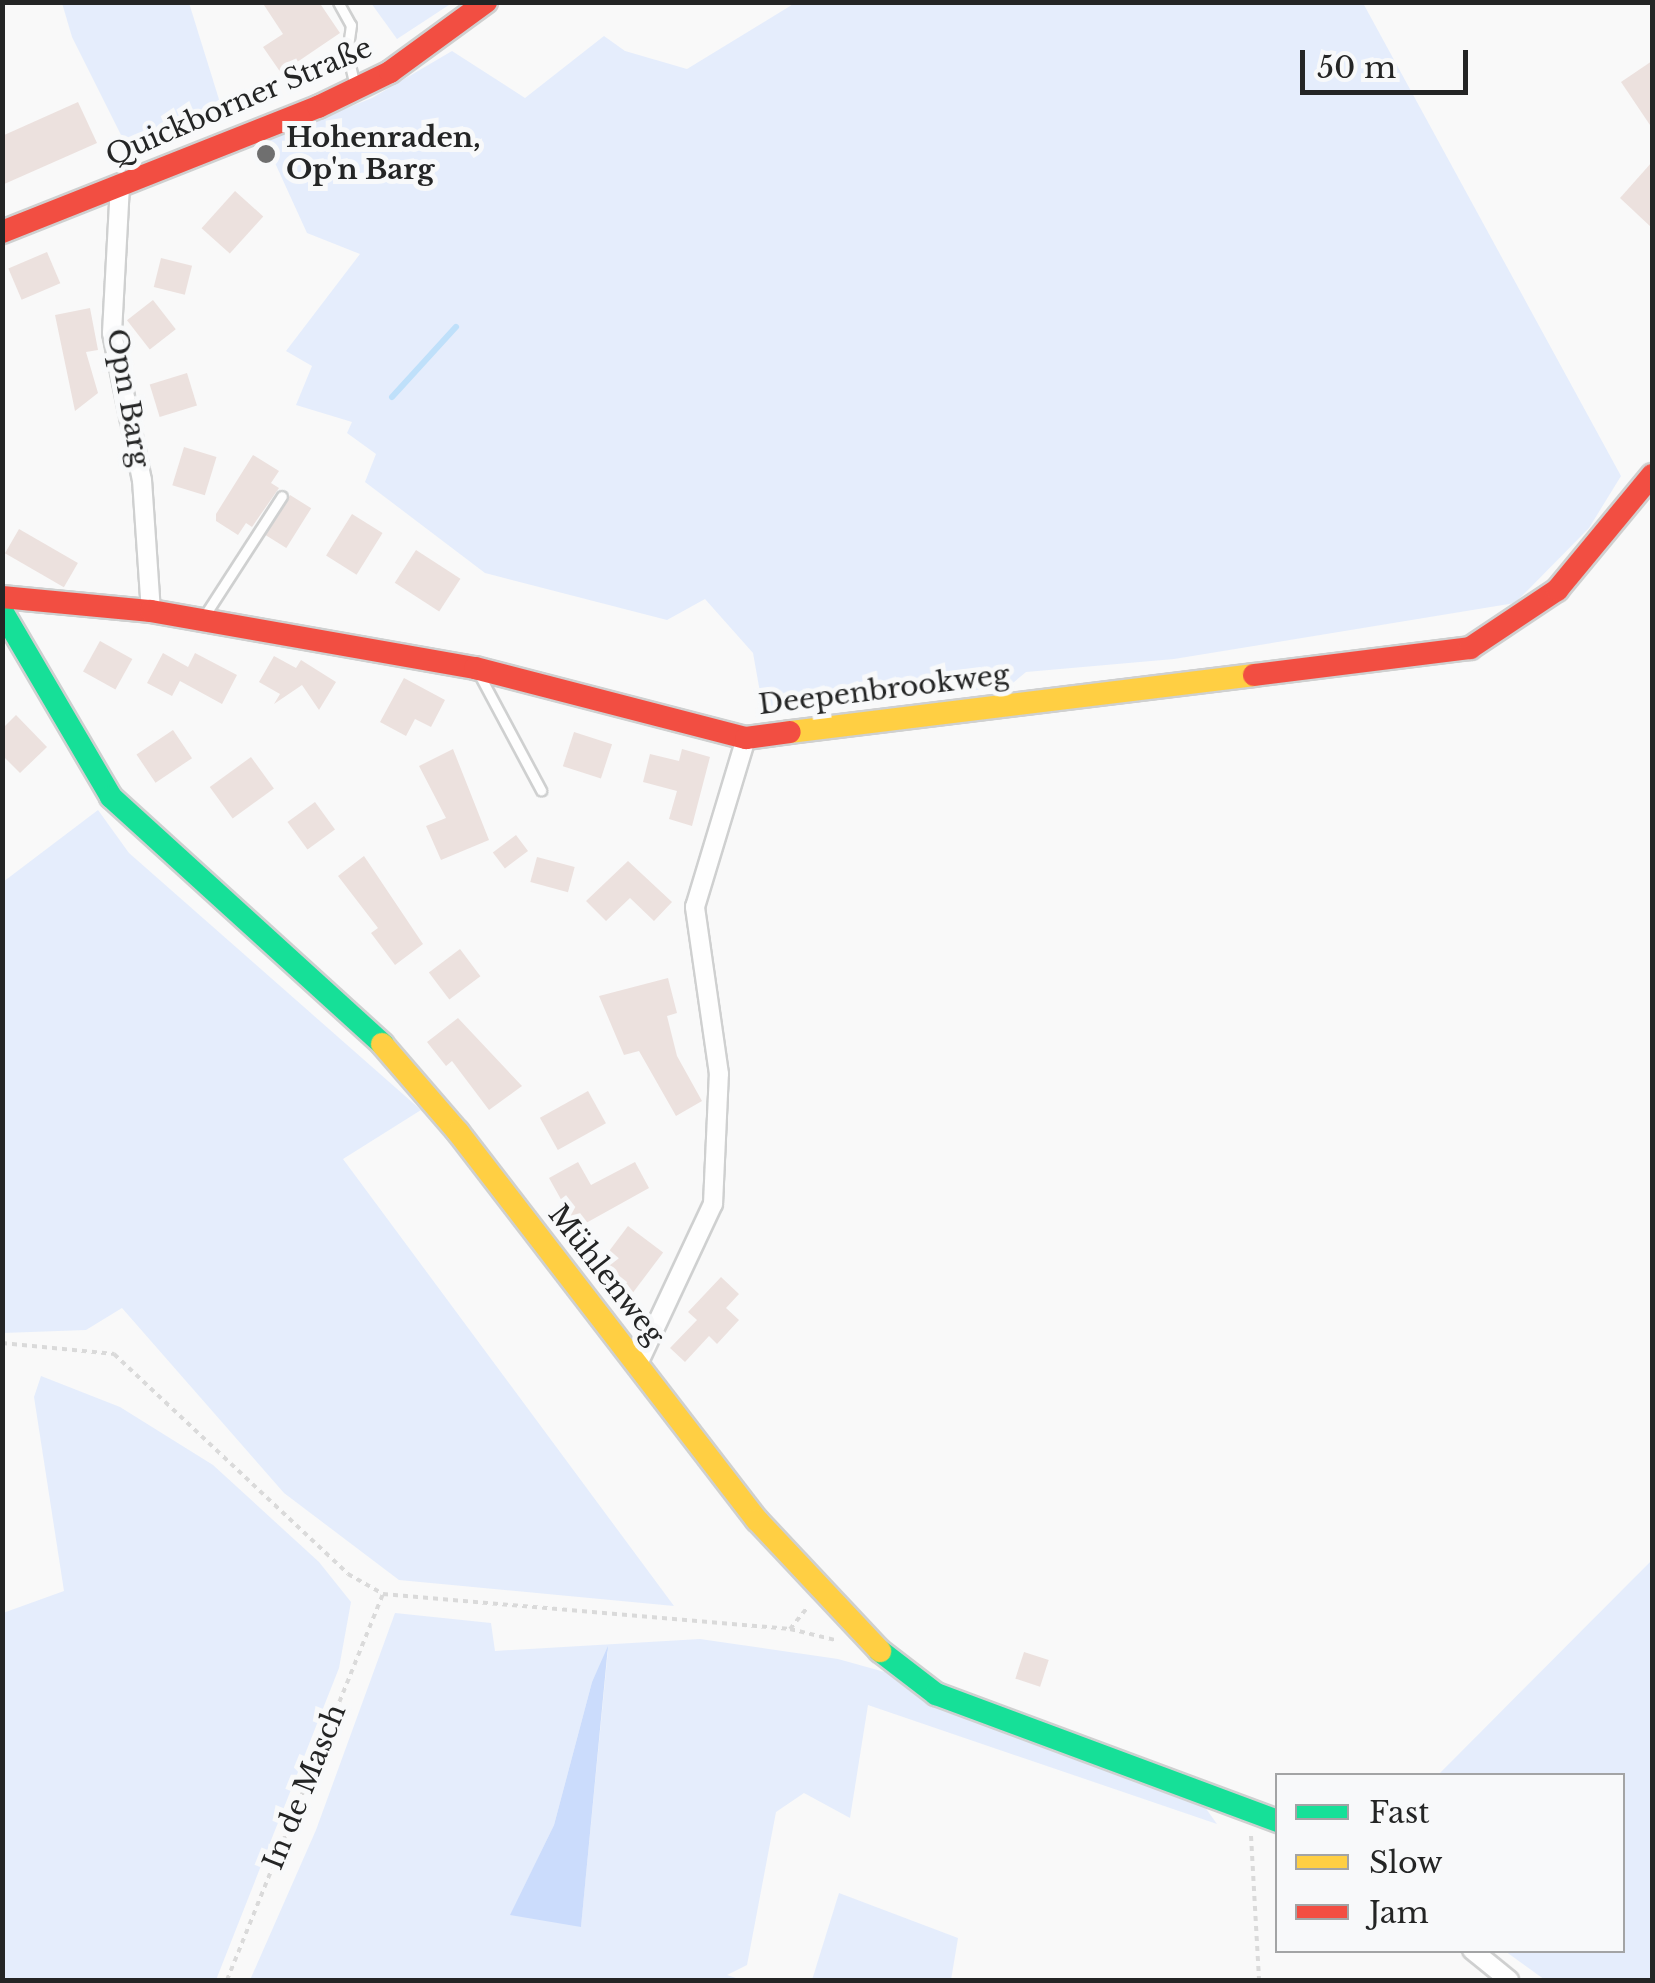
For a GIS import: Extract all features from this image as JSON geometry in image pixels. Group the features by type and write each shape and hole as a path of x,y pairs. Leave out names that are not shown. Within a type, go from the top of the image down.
{"street":[{"name":"Quickborner Straße","path":"2,232 356,89 486,2"},
{"name":"Opn Barg","path":"120,185 112,334 142,480 151,612"},
{"name":"Deepenbrookweg","path":"2,598 151,612 475,668 746,738 1470,648 1557,590 1652,474"},
{"name":"Mühlenweg","path":"2,611 111,797 360,1019 458,1132 756,1520 879,1650 936,1694 1248,1806 1275,1820"},
{"path":"637,1366 714,1204 719,1074 695,907 746,738"},
{"path":"1476,1953 1509,1980"}],"lane":[{"path":"338,2 352,25 347,52 356,89"},
{"path":"202,620 282,496"},
{"path":"475,668 541,790"}],"path":[{"path":"2,1344 114,1354 348,1574 382,1594 790,1628 843,1642"},
{"name":"In de Masch","path":"227,1980 382,1594"},
{"path":"1248,1806 1258,1980"}],"shaded area":[{"path":"62,3 189,3 222,109 127,147 72,37"},
{"path":"371,3 452,3 397,39"},
{"path":"795,3 1363,3 1621,476 1589,528 1515,603 1174,659 1026,672 1008,687 763,709 753,653 705,599 667,620 485,573 365,482 376,454 347,433 352,422 296,405 312,366 286,351 360,254 307,233 265,141 372,98 452,51 525,98 604,36 625,51 687,69"},
{"path":"98,810 129,853 421,1110 343,1159 674,1606 399,1580 284,1493 122,1308 86,1330 3,1333 3,882"},
{"path":"41,1376 120,1407 213,1465 319,1562 351,1602 339,1668 216,1980 3,1980 3,1613 64,1591 34,1397"},
{"path":"1652,1560 1652,1980 1545,1980 1508,1953 1625,1953 1625,1773 1440,1773"},
{"path":"395,1613 491,1623 495,1651 700,1639 838,1659 899,1676 973,1719 1202,1803 1217,1824 868,1705 850,1818 804,1793 776,1812 747,1965 727,1975 742,1980 250,1980 316,1830","holes":["608,1650 581,1926 511,1914 554,1825 592,1682"]},
{"path":"608,1646 581,1927 510,1915 554,1825 592,1682"},
{"path":"839,1893 958,1938 951,1980 812,1980"}],"building":[{"path":"262,2 319,2 340,33 281,73 263,47 283,34"},
{"path":"1652,61 1652,128 1621,82"},
{"path":"78,102 97,143 2,185 2,136"},
{"path":"1652,162 1652,228 1620,198"},
{"path":"235,191 263,216 230,254 202,228"},
{"path":"47,252 60,283 22,300 8,268"},
{"path":"161,258 192,266 185,295 154,287"},
{"path":"153,300 176,329 150,349 127,320"},
{"path":"90,308 98,350 86,352 98,393 75,411 55,315"},
{"path":"187,373 197,406 160,417 150,384"},
{"path":"184,447 217,457 205,495 172,485"},
{"path":"253,455 279,471 271,483 279,488 252,527 246,523 238,535 216,521 216,514"},
{"path":"290,495 311,508 286,548 265,535"},
{"path":"352,514 383,533 357,575 326,556"},
{"path":"19,529 78,563 64,587 5,553"},
{"path":"416,550 460,579 439,612 395,583"},
{"path":"100,641 132,659 115,690 83,672"},
{"path":"163,653 188,667 195,653 237,675 222,704 180,681 172,696 147,683"},
{"path":"274,656 296,668 301,660 336,682 319,710 302,685 274,704 280,694 259,682"},
{"path":"404,678 445,700 431,727 415,719 406,736 380,722"},
{"path":"16,715 47,747 20,773 2,755 2,729"},
{"path":"173,730 192,758 156,783 137,755"},
{"path":"574,732 612,744 601,779 563,766"},
{"path":"453,749 489,840 441,860 426,826 446,818 419,766"},
{"path":"682,749 710,757 692,826 669,819 677,791 643,782 650,754 679,761"},
{"path":"251,757 274,789 233,819 210,787"},
{"path":"315,802 335,830 307,849 287,822"},
{"path":"516,835 528,851 505,868 493,852"},
{"path":"364,856 423,944 395,965 371,933 378,928 338,876"},
{"path":"537,857 575,867 568,892 530,882"},
{"path":"628,861 672,902 654,921 630,898 606,921 586,901"},
{"path":"460,949 480,976 449,1000 429,972"},
{"path":"668,978 677,1013 667,1016 677,1056 702,1101 676,1116 639,1051 624,1055 599,996"},
{"path":"458,1018 522,1086 489,1110 452,1061 446,1066 427,1042"},
{"path":"588,1091 606,1123 558,1150 540,1118"},
{"path":"578,1162 591,1185 635,1162 649,1188 577,1228 549,1178"},
{"path":"628,1226 663,1252 632,1293 597,1267"},
{"path":"721,1277 739,1294 726,1308 739,1320 717,1344 709,1336 685,1362 670,1348 697,1320 688,1312"},
{"path":"1024,1652 1049,1660 1040,1687 1015,1679"}],"waterway":[{"path":"392,397 456,327"}],"traffic: fast":[{"path":"2,611 111,797 382,1044"},
{"path":"880,1651 936,1694 1275,1820"}],"traffic: slow":[{"path":"790,732 1254,675"},
{"path":"382,1044 458,1132 757,1520 880,1651"}],"traffic: jam":[{"path":"2,232 318,107 390,72 486,2"},
{"path":"1254,675 1470,648 1557,590 1652,475"},
{"path":"2,597 151,611 475,668 746,738 790,732"}],"place":[{"name":"Hohenraden, Op'n Barg","path":"266,154"}]}
